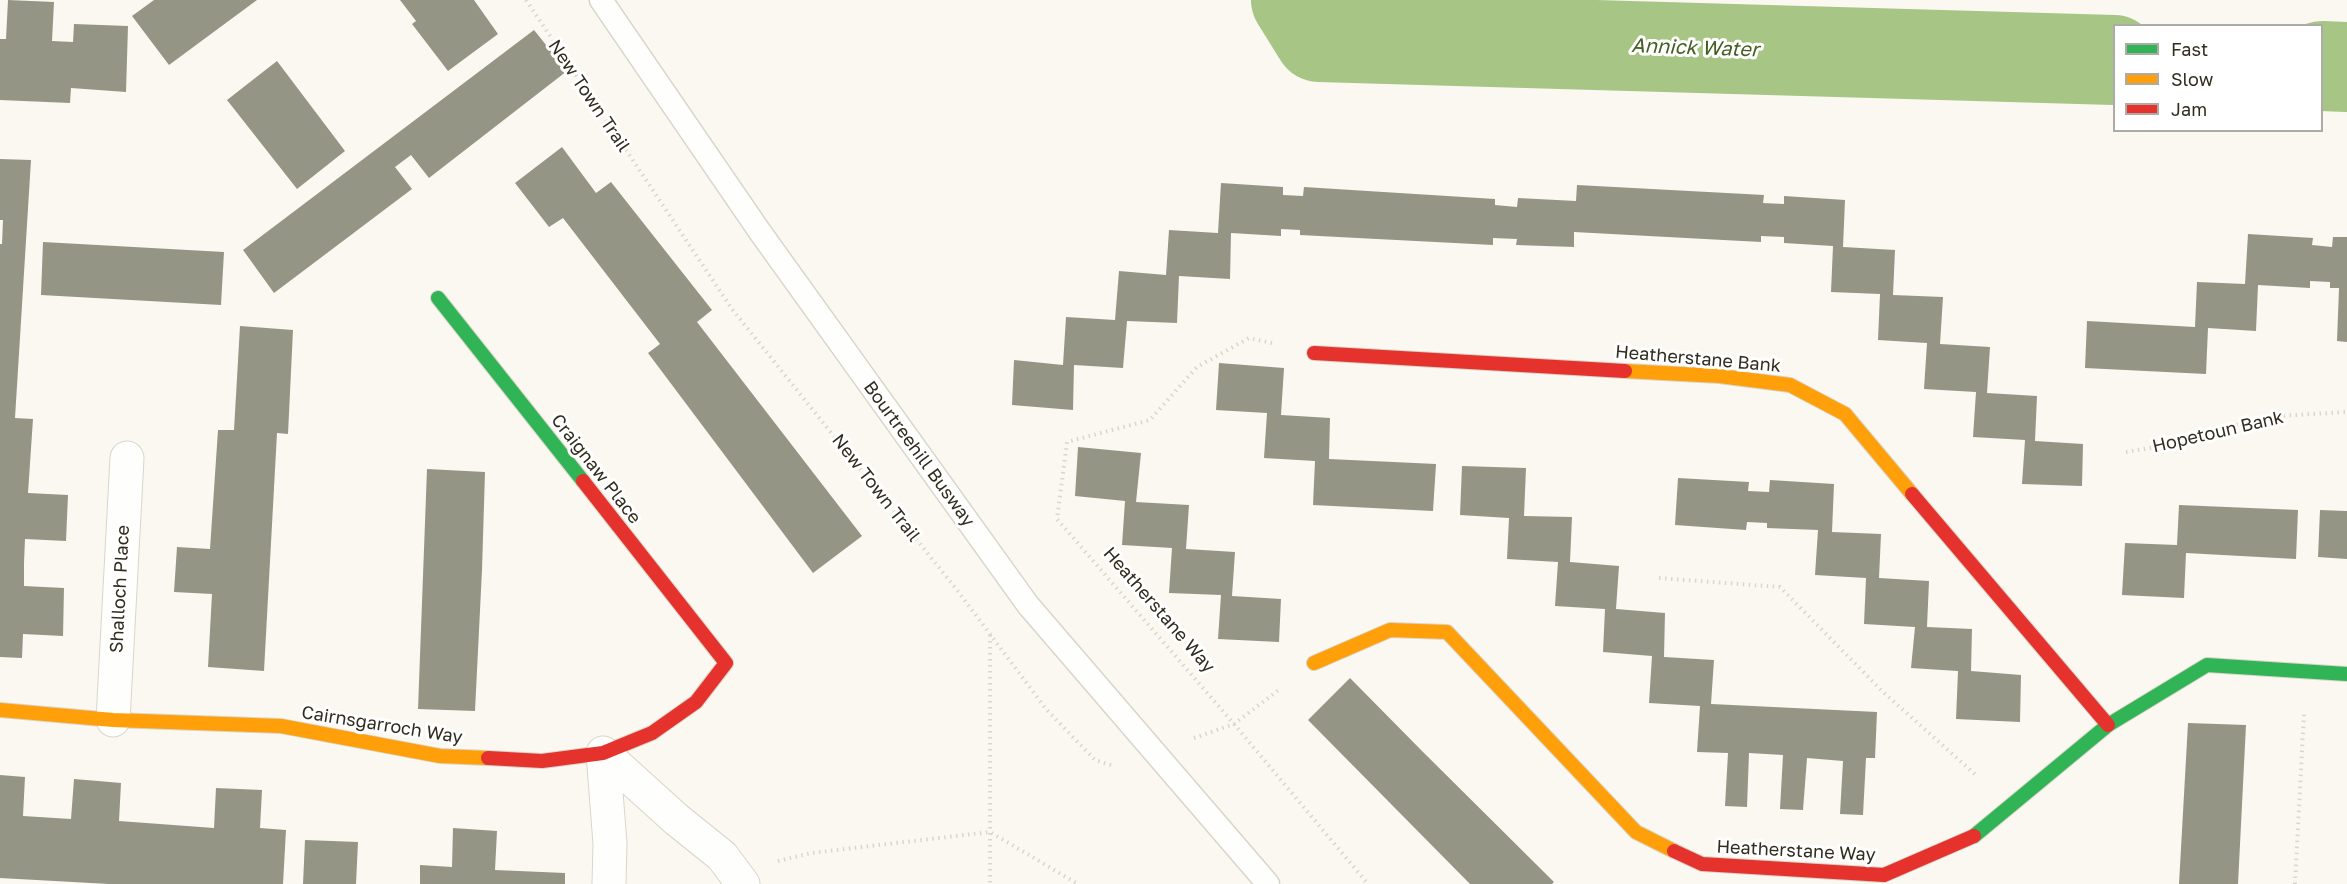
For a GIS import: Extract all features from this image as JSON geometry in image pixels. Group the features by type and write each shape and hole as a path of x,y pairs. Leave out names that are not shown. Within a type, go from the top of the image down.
{"street":[{"name":"Craignaw Place","path":"438,298 726,663"},
{"name":"Heatherstane Bank","path":"1314,353 1719,376 1790,385 1845,414 2108,725"},
{"name":"Shalloch Place","path":"113,720 127,458"},
{"name":"Heatherstane Way","path":"1314,663 1390,630 1447,632 1636,832 1702,864 1884,875 1978,834 2108,725 2207,665 2347,674"},
{"name":"Cairnsgarroch Way","path":"0,710 113,720 281,726 440,756 542,761 603,753 652,734 696,702 726,663"},
{"path":"603,753 676,819 723,856 738,878"},
{"path":"603,753 610,844 609,884"}],"lane":[{"name":"Bourtreehill Busway","path":"601,0 760,232 1028,605 1268,884"}],"path":[{"name":"New Town Trail","path":"526,0 732,309 856,462 1046,709 1095,760 1127,770 1154,752 1234,724 1314,663"},
{"name":"Heatherstane Way","path":"1314,353 1249,338 1197,367 1150,420 1067,442 1058,519 1368,884"},
{"name":"Hopetoun Bank","path":"2126,452 2167,445 2240,424 2278,416 2347,412"},
{"path":"1659,578 1780,587 1882,691 2011,806"},
{"path":"990,634 990,884"},
{"path":"2295,884 2306,673"},
{"path":"738,878 811,853 990,832 1078,884"}],"building":[{"path":"8,0 54,2 52,41 73,42 74,24 128,26 126,92 71,88 70,103 0,100 0,39 6,39"},
{"path":"154,0 257,0 169,65 132,16"},
{"path":"400,0 474,0 498,34 448,71 412,24 416,21"},
{"path":"534,30 567,71 429,178 411,155 395,167 412,189 274,293 243,250"},
{"path":"277,61 345,151 297,189 227,100"},
{"path":"562,147 596,193 611,182 712,310 697,322 862,536 813,573 648,353 660,344 563,218 549,227 515,183"},
{"path":"0,159 31,160 15,418 33,419 28,493 68,495 66,541 25,539 24,563 24,586 64,588 63,636 23,634 22,658 0,657 0,244 2,244 3,220 0,220"},
{"path":"1221,183 1283,187 1283,195 1303,196 1304,187 1495,199 1495,205 1517,207 1518,198 1576,201 1577,185 1764,195 1763,203 1784,204 1784,196 1845,200 1843,247 1895,250 1893,295 1943,297 1940,344 1990,347 1987,393 2037,396 2035,441 2083,444 2082,486 2022,484 2025,440 1973,437 1976,392 1924,389 1927,343 1878,340 1880,294 1831,292 1833,246 1784,243 1784,237 1761,236 1761,242 1574,232 1574,247 1516,245 1517,239 1493,238 1493,245 1300,235 1300,230 1281,229 1281,236 1231,233 1230,279 1179,276 1177,323 1127,321 1123,368 1074,365 1073,410 1012,405 1014,360 1063,365 1066,317 1115,320 1119,271 1166,275 1169,230 1218,233"},
{"path":"2248,234 2313,238 2312,245 2332,247 2333,237 2347,237 2347,342 2337,341 2339,288 2330,288 2330,282 2310,281 2310,288 2258,285 2256,331 2208,328 2206,374 2085,368 2087,321 2195,327 2197,282 2245,284"},
{"path":"43,242 224,252 221,305 41,295"},
{"path":"240,326 293,330 288,434 277,433 264,671 208,667 212,594 174,592 177,547 210,549 218,430 234,430"},
{"path":"1219,363 1284,368 1281,415 1330,418 1329,459 1436,464 1433,511 1313,505 1315,461 1264,458 1267,413 1216,410"},
{"path":"1078,447 1141,453 1136,502 1189,505 1186,549 1235,552 1232,596 1281,599 1279,642 1218,639 1221,595 1169,593 1172,548 1122,545 1125,501 1075,496"},
{"path":"1462,466 1526,468 1524,516 1572,517 1570,562 1619,566 1616,609 1665,613 1664,657 1714,660 1711,704 1877,712 1875,758 1866,758 1863,815 1840,814 1843,761 1807,758 1803,810 1780,809 1783,755 1749,753 1747,807 1725,806 1728,753 1697,752 1700,706 1649,703 1652,656 1603,652 1605,609 1555,606 1558,562 1507,559 1509,518 1460,515"},
{"path":"427,469 485,472 475,711 418,709"},
{"path":"1678,478 1749,482 1748,491 1769,492 1770,480 1834,484 1832,532 1881,534 1879,578 1929,581 1927,627 1972,629 1971,671 2021,675 2020,722 1956,719 1958,671 1911,668 1915,627 1864,624 1866,578 1815,575 1818,530 1767,528 1767,523 1747,522 1746,530 1675,525"},
{"path":"2179,505 2298,510 2296,559 2186,553 2184,598 2122,595 2125,543 2177,545"},
{"path":"2320,510 2347,511 2347,559 2318,557"},
{"path":"1350,678 1554,882 1552,884 1470,884 1308,720"},
{"path":"2188,723 2246,725 2238,884 2179,884"},
{"path":"0,775 25,777 23,816 71,819 74,779 121,783 119,821 214,828 216,788 262,790 260,828 286,830 283,884 109,884 0,878"},
{"path":"453,828 497,831 495,870 565,873 565,884 420,884 420,865 452,867"},
{"path":"305,840 358,842 356,884 303,884"}],"waterway":[{"name":"Annick Water","path":"1296,0 1319,37 2113,60"},
{"name":"Annick Water","path":"2323,66 2347,67"}],"traffic: fast":[{"path":"438,298 583,481"},
{"path":"1974,836 2108,725 2207,665 2347,674"}],"traffic: slow":[{"path":"1625,371 1719,376 1790,385 1845,414 1912,494"},
{"path":"1314,663 1390,630 1447,632 1636,832 1674,851"},
{"path":"0,710 113,720 281,726 440,756 488,758"}],"traffic: jam":[{"path":"1314,353 1625,371"},
{"path":"488,758 542,761 603,753 652,733 696,702 726,663 583,481"},
{"path":"1912,494 2108,725"},
{"path":"1674,851 1702,864 1884,875 1974,836"}]}
